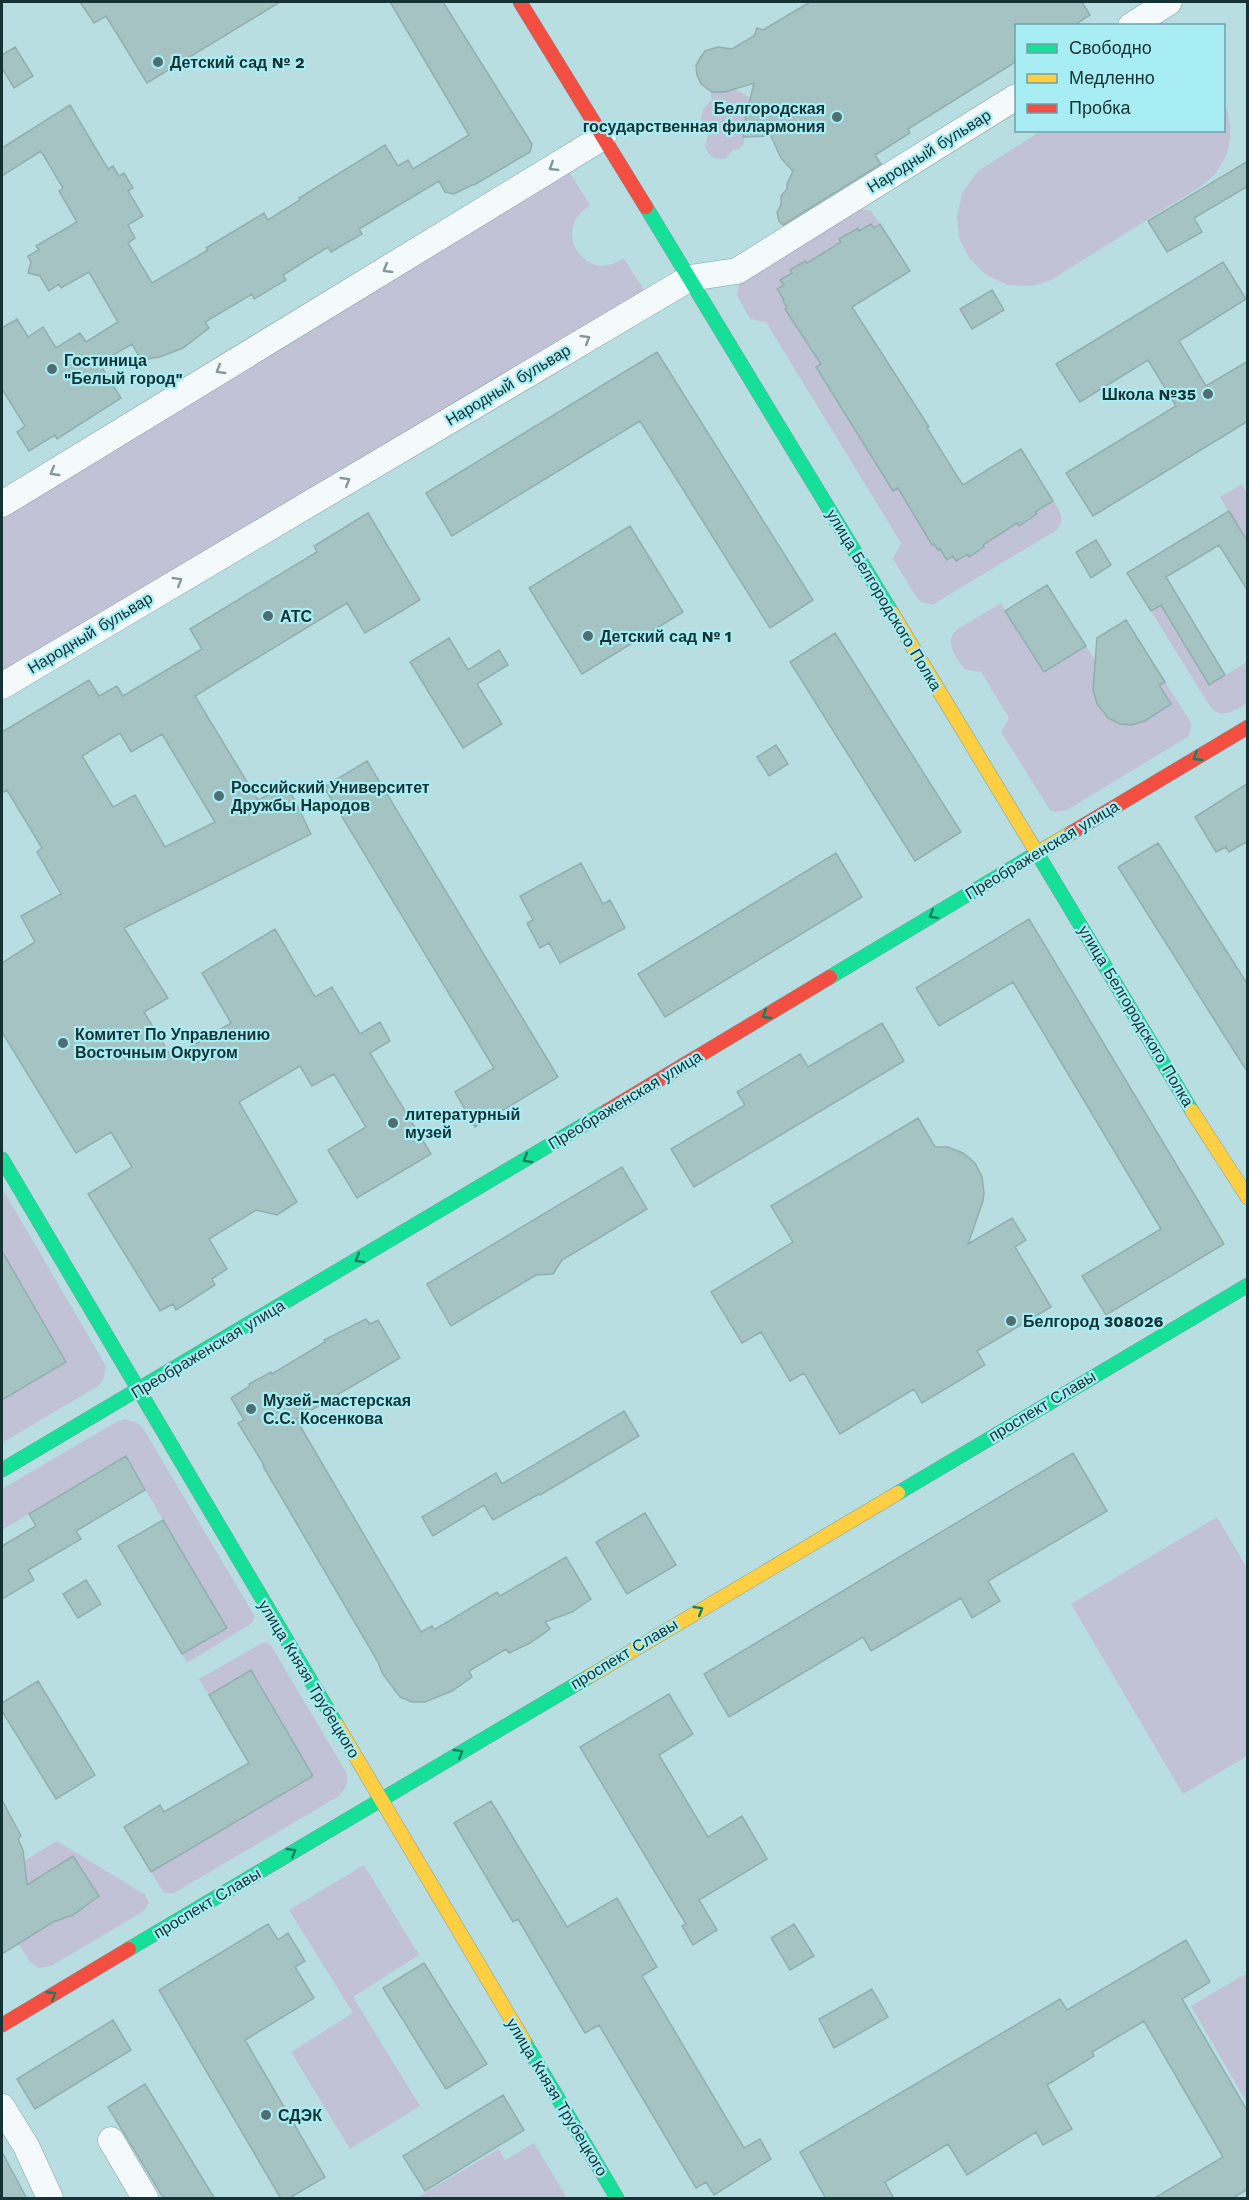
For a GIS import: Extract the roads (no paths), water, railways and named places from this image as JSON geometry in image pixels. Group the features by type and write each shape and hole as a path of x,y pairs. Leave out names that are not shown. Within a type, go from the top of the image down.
{"main road":[{"name":"улица Белгородского Полка","path":"520,2 690,278 1167,1071 1248,1198"},
{"name":"Преображенская улица","path":"2,1470 1248,727"},
{"name":"улица Князя Трубецкого","path":"2,1159 617,2199"},
{"name":"проспект Славы","path":"2,2025 1248,1285"}],"street":[{"path":"1134,24 1169,2"},
{"name":"Народный бульвар","path":"2,686 690,278 738,271 1015,98"},
{"path":"2,504 603,137"},
{"path":"2,2107 26,2146 50,2199"},
{"path":"111,2140 145,2199"}],"place":[{"name":"Детский сад № 2","path":"158,62"},
{"name":"Белгородская государственная филармония","path":"837,117"},
{"name":"Гостиница \"Белый город\"","path":"52,369"},
{"name":"Школа №35","path":"1208,394"},
{"name":"АТС","path":"268,616"},
{"name":"Детский сад № 1","path":"588,636"},
{"name":"Российский Университет Дружбы Народов","path":"219,796"},
{"name":"Комитет По Управлению Восточным Округом","path":"63,1043"},
{"name":"литературный музей","path":"393,1123"},
{"name":"Белгород 308026","path":"1011,1321"},
{"name":"Музей-мастерская С.С. Косенкова","path":"251,1409"},
{"name":"СДЭК","path":"266,2115"}]}
